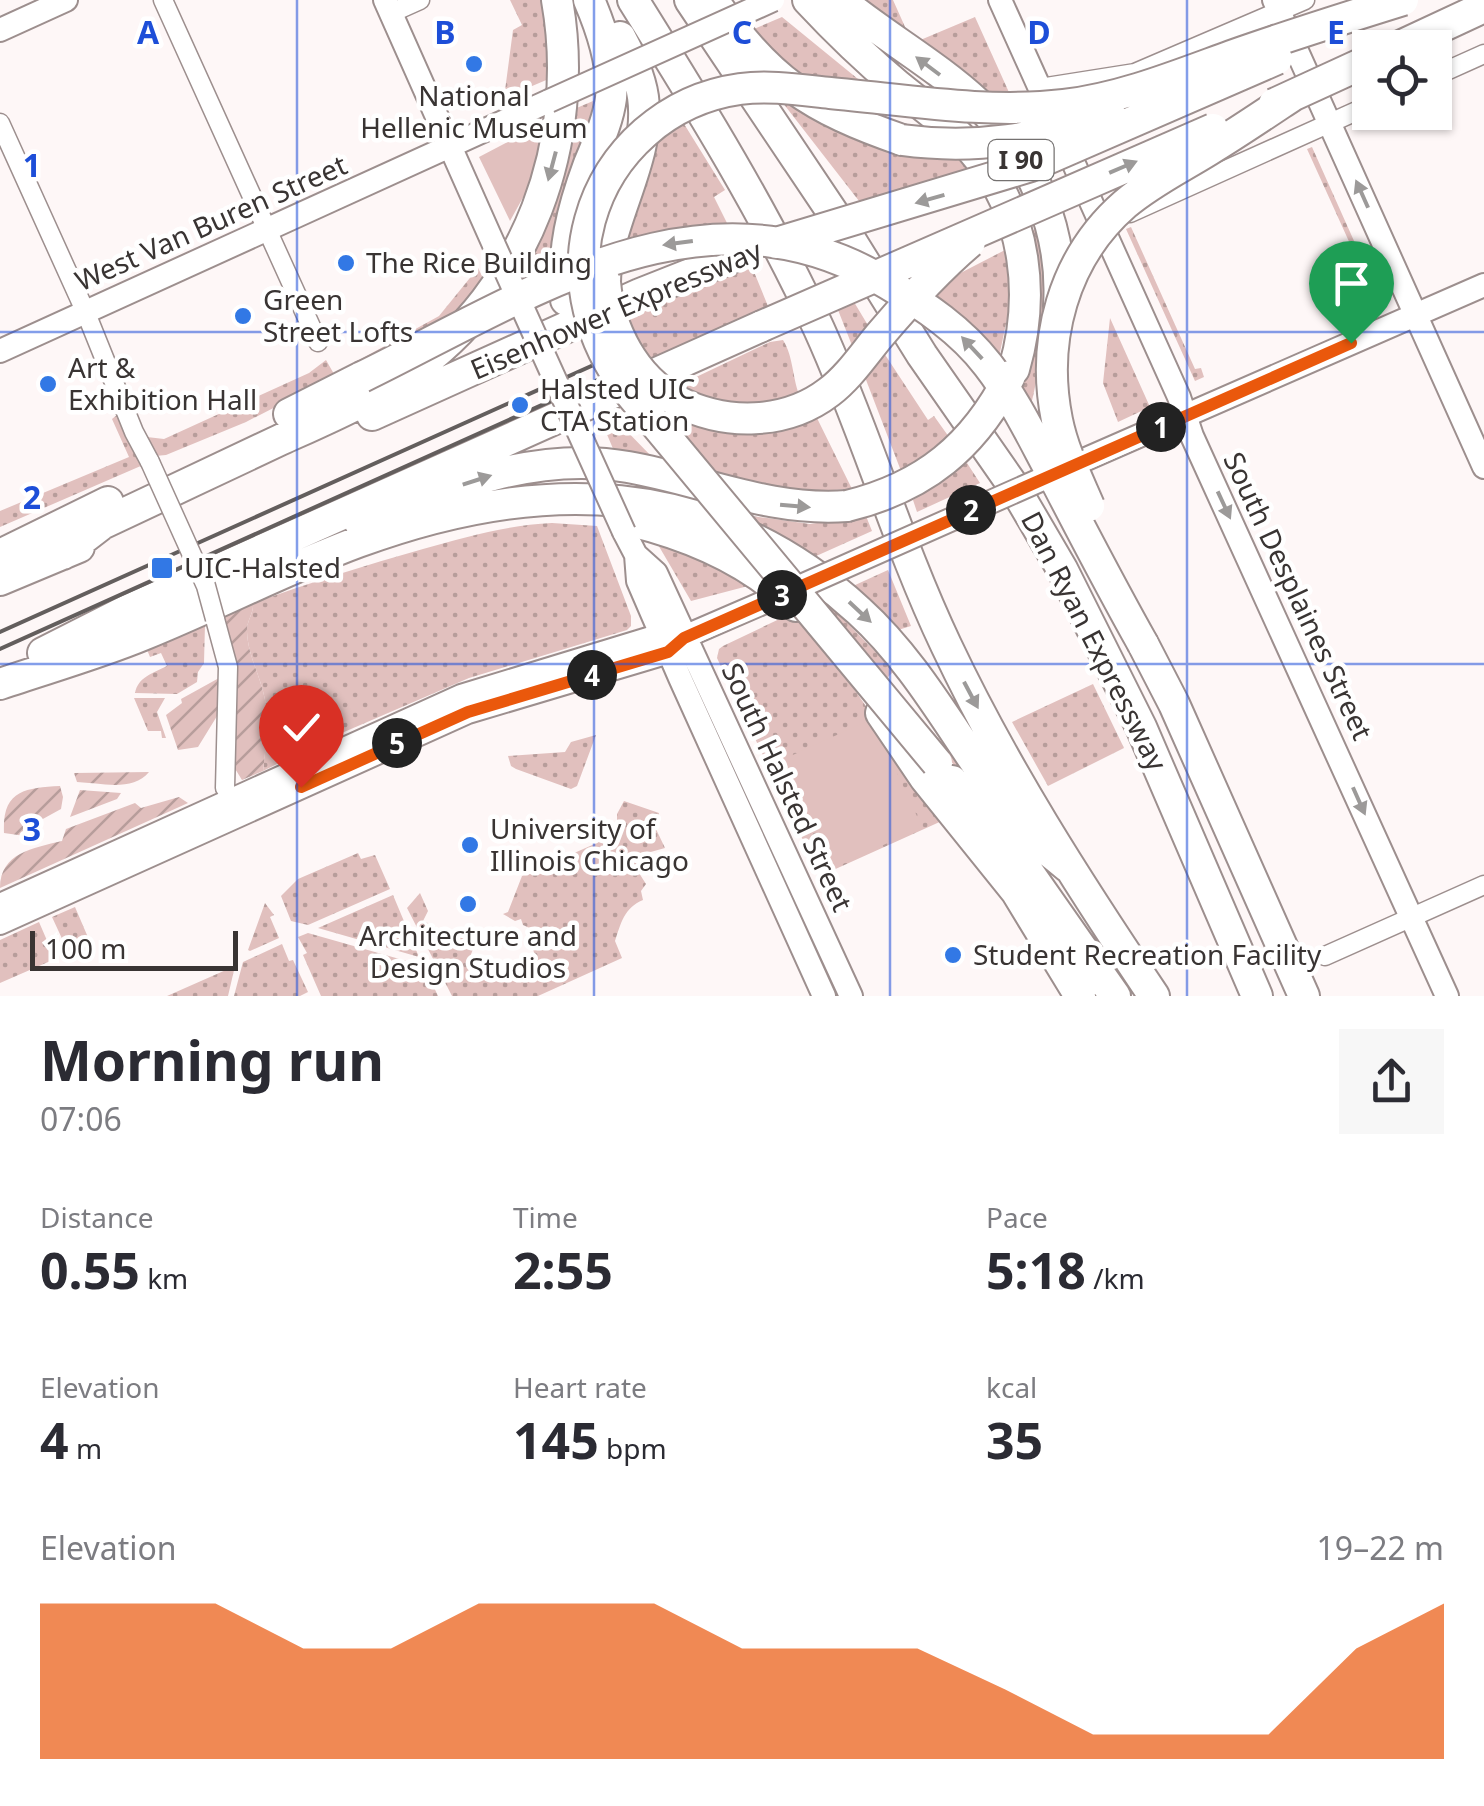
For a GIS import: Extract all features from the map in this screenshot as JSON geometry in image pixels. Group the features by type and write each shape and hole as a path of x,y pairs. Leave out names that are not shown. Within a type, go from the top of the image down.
{"highway":[{"path":"63,554 102,524 378,393 432,355 466,321 513,258 531,225 549,176 562,120 564,89 558,0"},
{"path":"589,0 610,66 611,96 569,224 564,251 566,300 585,361 612,402 716,511 760,551"},
{"path":"599,0 634,68 644,115 640,142 608,250 605,282 610,312 624,346 658,388 684,404 740,419 762,418 810,404 830,392 929,279 1001,219"},
{"path":"633,0 714,128 797,284 835,368 945,642 995,740 1068,866 1154,996"},
{"name":"Dan Ryan Expressway","path":"690,0 1023,502 1062,569 1141,727 1257,996"},
{"path":"713,0 754,54 804,98 852,122 902,140 948,146 1018,141 1084,124 1279,58"},
{"path":"776,0 924,107"},
{"path":"0,680 343,530 412,502 514,469 556,463 604,463 764,502 847,506 900,488 956,452 992,412 1014,369 1026,304 1024,265 1014,224 1003,197 978,157 808,0"},
{"name":"I 90","path":"840,0 974,100 1000,126 1030,174 1052,226 1060,269 1056,335 1046,394 1049,450 1077,534 1109,610 1110,665"},
{"path":"1099,996 983,818 624,385 600,347 590,319 584,267 591,217 616,166 652,125 708,96 758,88 1004,107 1074,104 1132,91 1406,0"},
{"name":"Eisenhower Expressway","path":"0,580 640,294 731,258 1031,166 1406,0"},
{"path":"1434,30 1484,7"},
{"path":"1452,36 1484,29"},
{"path":"0,680 128,610 1001,219 1352,68"},
{"path":"1143,644 1057,422 1052,362 1054,331 1062,301 1072,274 1094,238 1128,202 1292,96"},
{"path":"0,555 583,269 646,248 722,238 823,254 866,271 923,305 958,333 987,363 1020,413 1174,704 1304,996"},
{"path":"0,535 88,497 135,489"},
{"path":"0,680 140,637 354,544 478,509 560,497 629,501 712,520 782,552 816,574 877,628 920,682 1021,827 1068,866"},
{"path":"478,509 586,514 666,530 734,560 788,598 834,648 925,778 1016,892 1080,996"},
{"path":"983,818 1003,836 1114,996"},
{"path":"1210,883 1251,928 1282,996"}],"main road":[{"path":"0,30 66,0"},
{"name":"West Van Buren Street","path":"0,351 776,0"},
{"name":"South Desplaines Street","path":"1000,0 1448,996"},
{"path":"1277,6 1484,467"},
{"name":"South Halsted Street","path":"388,7 636,555 638,581 851,996"},
{"path":"0,923 468,712 671,641 772,599 1484,284"},
{"path":"0,905 462,696 671,641"},
{"name":"South Halsted Street","path":"671,641 824,996"}],"street":[{"path":"163,0 318,342"},
{"path":"388,7 420,0"},
{"path":"1040,88 1135,72 1277,6 1305,0"},
{"path":"1452,68 1484,54"},
{"path":"1102,226 1352,113"},
{"path":"0,123 86,313 134,432 206,586 228,667 225,788"},
{"path":"1325,956 1484,886"}],"shaded area":[{"path":"510,0 543,0 551,78 504,98 513,30 522,25"},
{"path":"855,0 893,0 910,38 918,41 975,17 1012,99 984,98"},
{"path":"782,17 869,88 798,81 747,32"},
{"path":"600,98 554,266 534,276 526,258 572,110"},
{"path":"779,98 954,155 967,169 859,201"},
{"path":"681,119 725,190 714,197 728,225 679,228 621,240 648,143"},
{"path":"548,121 526,192 510,221 479,157"},
{"path":"1312,147 1380,299 1376,301 1307,149"},
{"path":"1131,227 1195,369 1201,368 1204,377 1195,381 1126,229"},
{"path":"1037,228 1045,316 1031,405 1021,388 1039,310 1039,271 1032,231"},
{"path":"1005,250 1011,300 999,357 935,296 945,281"},
{"path":"752,267 770,311 648,367 625,315"},
{"path":"478,268 485,282 462,311 246,422 166,455 155,456 123,389 147,437 164,439 309,373 326,360 334,374 439,316"},
{"path":"854,302 872,332 855,353 838,310"},
{"path":"1110,318 1150,407 1118,422 1103,383"},
{"path":"783,340 801,399 750,410 673,388 770,342"},
{"path":"882,350 928,420 934,416 949,437 901,471 863,372"},
{"path":"650,401 814,412 852,489 796,492 711,474"},
{"path":"113,404 143,465 0,527 0,511 129,457 112,419 117,415"},
{"path":"615,419 654,459 614,451 603,425"},
{"path":"967,463 980,483 917,512 913,500"},
{"path":"745,515 810,524 866,516 872,531 814,557 754,526"},
{"path":"552,523 597,526 631,616 627,630 469,678 263,771 265,700 247,632 253,603 455,540"},
{"path":"657,543 715,567 748,586 691,601"},
{"path":"888,570 911,626 898,630 853,586"},
{"path":"824,599 894,671 887,678 969,774 971,785 816,602"},
{"path":"253,603 247,632 265,700 266,744 263,771 242,780 234,767 238,672 220,617"},
{"path":"790,614 833,661 944,820 820,876 717,658 723,646"},
{"path":"205,624 204,663 197,682 177,694 135,693 143,679 167,666 161,653 150,657 146,647"},
{"path":"219,678 222,708 198,747 178,750 166,715 182,703 181,699"},
{"path":"1093,684 1124,748 1048,786 1012,722"},
{"path":"134,698 165,698 157,712 166,738 162,738 161,731 148,731"},
{"path":"872,719 922,827 832,869 784,759"},
{"path":"596,735 577,786 571,789 511,766 508,756 565,752 571,742"},
{"path":"149,772 134,782 116,785 77,782 74,773"},
{"path":"60,786 61,809 41,820 42,829 25,836 4,833 7,808 18,794"},
{"path":"80,790 121,793 117,799 70,817"},
{"path":"179,797 188,803 0,888 1,876 12,860 62,841 66,829 135,803 141,808"},
{"path":"624,801 659,813 655,827 665,848 647,853 639,873 646,884 641,891 643,900 627,912 615,941 622,958 538,996 452,996 407,908 420,893 428,911 423,921 435,926 442,943 460,936 471,940 474,947 469,959 482,964 489,981 505,974 516,978 520,967 537,959 530,943 534,930 523,925 521,919 515,921 503,914 508,912 522,876 531,870 544,875 542,868 549,866 564,869 572,854 617,834 617,814"},
{"path":"358,853 361,859 375,855 390,889 308,925 291,921 281,896 298,879"},
{"path":"393,895 419,957 318,928"},
{"path":"265,903 274,915 270,917 279,938 250,951 248,950"},
{"path":"75,907 93,949 71,958 52,917"},
{"path":"39,922 55,959 0,983 0,940"},
{"path":"308,933 424,966 438,996 321,996 298,937"},
{"path":"282,944 308,992 300,996 234,996 243,962"},
{"path":"235,966 228,996 167,996"}],"railway":[{"path":"0,632 638,345"},
{"path":"0,649 644,359"}],"place":[{"name":"National Hellenic Museum","path":"474,64"},
{"name":"The Rice Building","path":"346,263"},
{"name":"Green Street Lofts","path":"243,316"},
{"name":"Art & Exhibition Hall","path":"48,384"},
{"name":"Halsted UIC CTA Station","path":"520,405"},
{"name":"UIC-Halsted","path":"162,568"},
{"name":"University of Illinois Chicago","path":"470,845"},
{"name":"Architecture and Design Studios","path":"468,904"},
{"name":"Student Recreation Facility","path":"953,955"}],"route":[{"path":"301,787 468,712 668,652 684,638 1351,343"}]}
